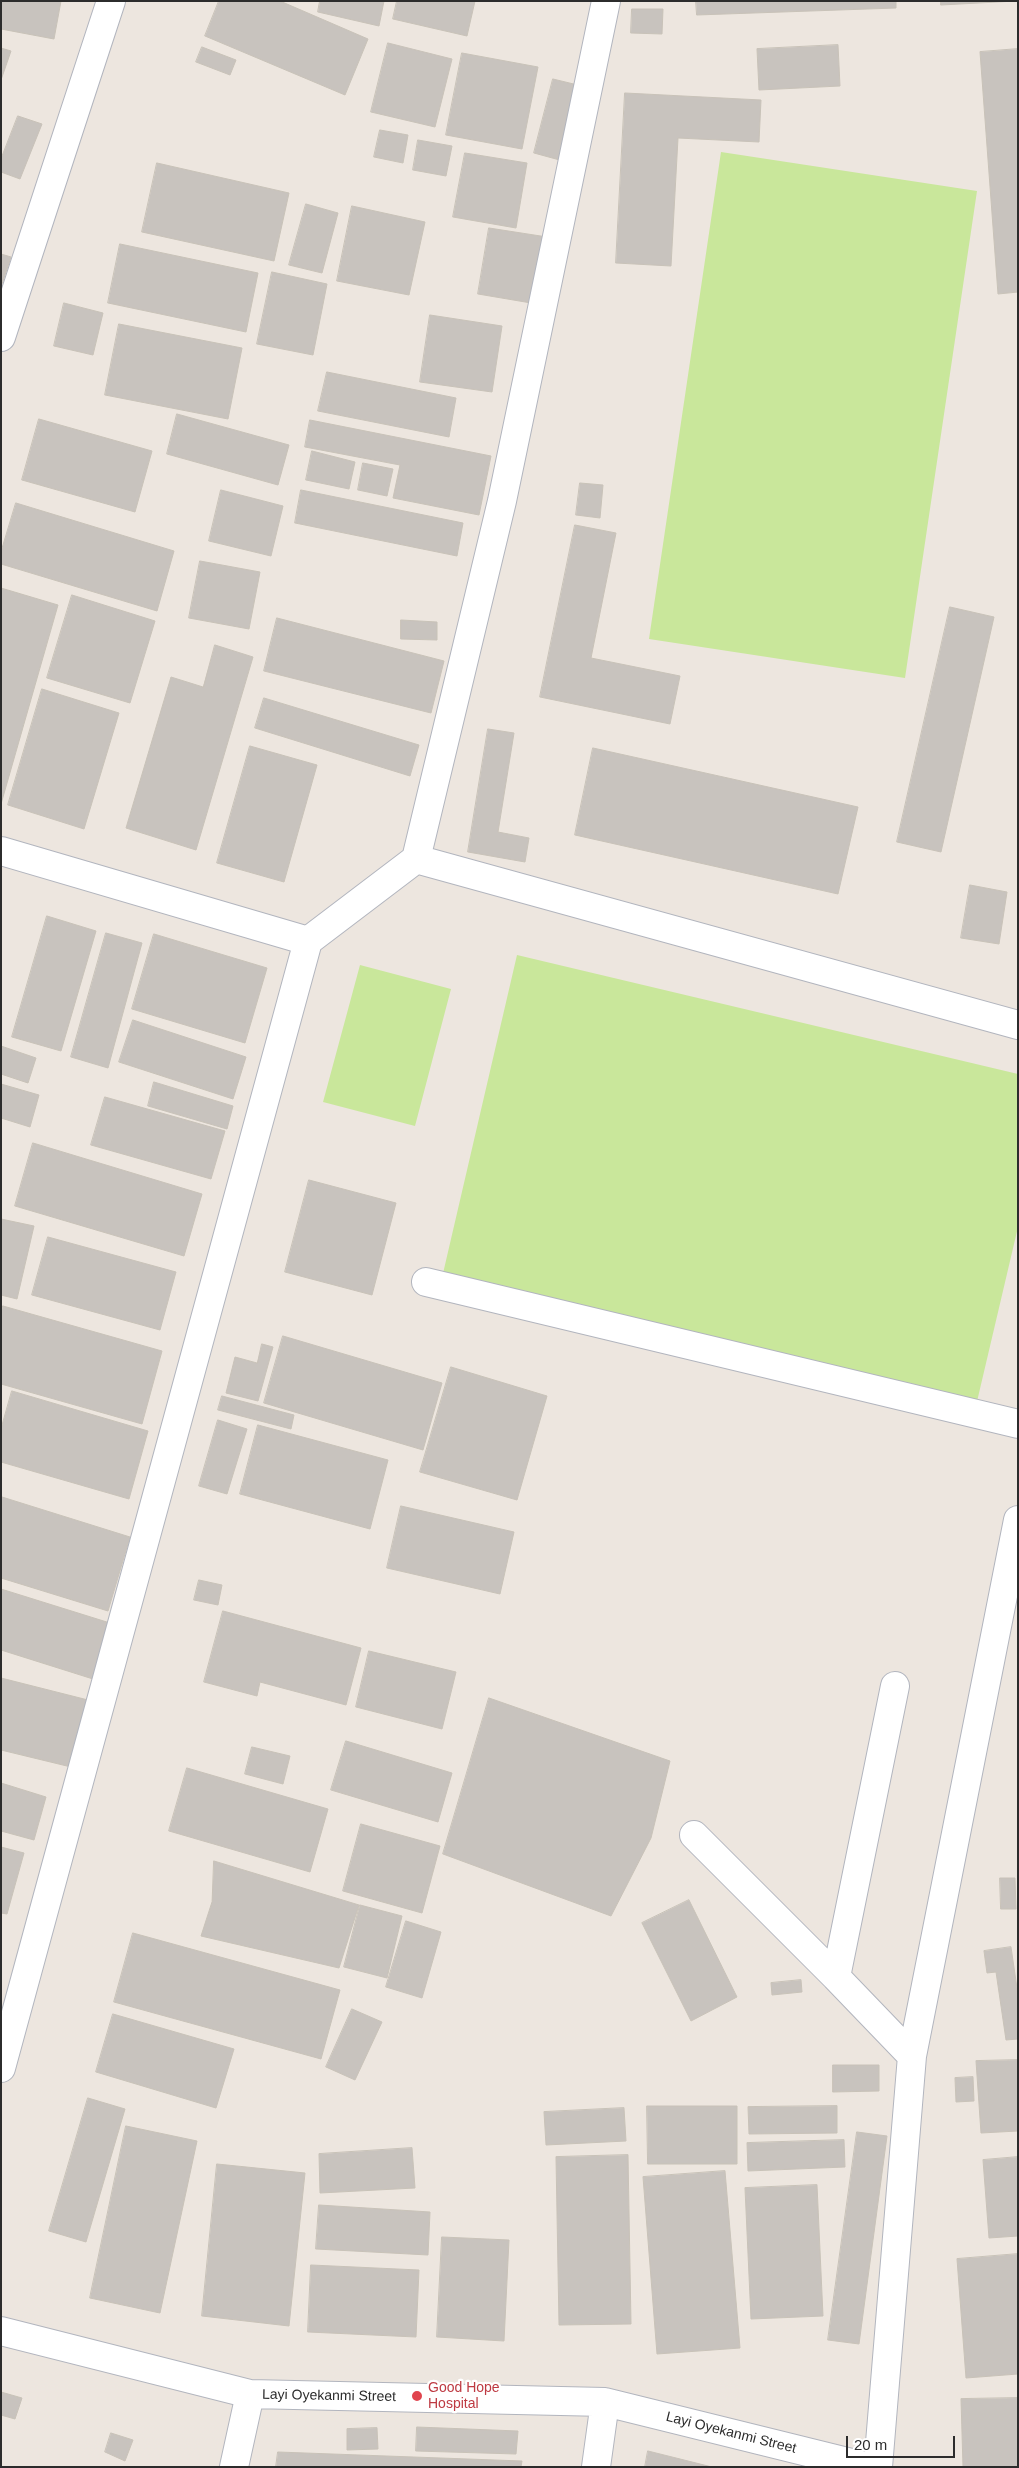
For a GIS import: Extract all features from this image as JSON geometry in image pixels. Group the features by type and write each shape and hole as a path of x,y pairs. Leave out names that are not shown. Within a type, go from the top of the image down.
{"street":[{"path":"1,337 111,1"},
{"path":"1,2068 308,941 416,859 502,501 606,1"},
{"path":"1,851 308,941"},
{"path":"416,859 1018,1025"},
{"path":"426,1282 1018,1424"},
{"path":"878,2467 912,2056 1018,1520"},
{"path":"836,1977 895,1686"},
{"path":"694,1836 836,1977 912,2056"},
{"name":"Layi Oyekanmi Street","path":"1,2331 250,2394 605,2402 868,2467"},
{"path":"234,2467 250,2394"},
{"path":"596,2467 605,2402"}],"green space":[{"path":"721,152 977,191 905,678 649,639"},
{"path":"517,955 1018,1074 1018,1227 975,1410 441,1282"},
{"path":"360,965 451,989 415,1126 323,1102"}],"building":[{"path":"1,1 61,1 54,39 1,29"},
{"path":"219,1 280,1 368,39 345,95 205,36"},
{"path":"320,1 384,1 379,26 318,12"},
{"path":"397,1 475,1 467,36 393,19"},
{"path":"696,1 896,1 896,8 697,15"},
{"path":"941,1 1016,1 941,5"},
{"path":"632,9 663,9 662,34 631,33"},
{"path":"388,43 452,59 435,127 371,112"},
{"path":"838,45 840,86 759,90 757,49"},
{"path":"202,47 236,60 230,75 196,62"},
{"path":"1,48 11,51 1,80"},
{"path":"1018,49 1018,292 998,294 980,52"},
{"path":"462,53 538,67 522,149 446,135"},
{"path":"553,79 586,87 567,162 534,153"},
{"path":"625,93 761,100 759,142 678,138 671,266 616,263"},
{"path":"18,116 42,124 20,179 1,172 1,159"},
{"path":"380,130 408,135 403,163 374,157"},
{"path":"418,140 452,146 446,176 413,170"},
{"path":"465,153 527,163 516,228 453,217"},
{"path":"157,163 289,193 274,261 142,232"},
{"path":"306,204 338,213 322,273 289,265"},
{"path":"352,206 425,222 409,295 337,281"},
{"path":"489,228 547,237 537,304 478,294"},
{"path":"120,244 258,273 246,332 108,303"},
{"path":"1,254 11,257 1,287"},
{"path":"272,272 327,284 313,355 257,344"},
{"path":"64,303 103,313 93,355 54,346"},
{"path":"430,315 502,326 492,392 420,382"},
{"path":"119,324 242,348 228,419 105,395"},
{"path":"327,372 456,398 449,437 318,411"},
{"path":"177,414 289,445 278,485 167,454"},
{"path":"39,419 152,451 135,512 22,480"},
{"path":"310,420 491,456 479,515 393,498 400,465 305,447"},
{"path":"312,451 355,462 349,489 306,480"},
{"path":"363,463 393,469 387,496 358,490"},
{"path":"580,483 603,485 600,518 576,515"},
{"path":"221,490 283,506 271,556 209,541"},
{"path":"301,490 463,523 457,556 295,523"},
{"path":"16,503 174,551 157,611 1,564 1,552"},
{"path":"575,525 616,533 591,658 680,676 670,724 540,697"},
{"path":"200,561 260,572 249,629 189,618"},
{"path":"1,588 58,605 1,804"},
{"path":"72,595 155,621 130,703 47,678"},
{"path":"950,607 994,617 941,852 897,842"},
{"path":"277,618 444,661 431,713 264,671"},
{"path":"401,620 437,622 437,640 401,639"},
{"path":"215,645 253,657 196,850 126,828 171,677 203,687"},
{"path":"42,689 119,713 84,829 8,805"},
{"path":"264,698 419,745 410,776 255,728"},
{"path":"488,729 514,733 498,832 529,838 525,862 468,852"},
{"path":"250,746 317,765 284,882 217,863"},
{"path":"593,748 858,807 838,894 575,835"},
{"path":"970,885 1007,892 999,944 961,938"},
{"path":"47,916 96,931 61,1051 12,1037"},
{"path":"106,933 142,943 108,1068 71,1057"},
{"path":"154,934 267,968 245,1043 132,1009"},
{"path":"133,1020 246,1057 233,1099 119,1062"},
{"path":"1,1046 36,1058 28,1083 1,1074"},
{"path":"154,1082 233,1106 227,1129 148,1106"},
{"path":"1,1084 39,1095 30,1127 1,1118"},
{"path":"105,1097 225,1131 211,1179 91,1145"},
{"path":"33,1143 202,1194 184,1256 15,1206"},
{"path":"309,1180 396,1203 372,1295 285,1272"},
{"path":"1,1219 34,1226 17,1299 1,1295"},
{"path":"48,1237 176,1272 160,1330 32,1295"},
{"path":"3,1306 162,1351 142,1424 1,1384 1,1313"},
{"path":"283,1336 442,1383 423,1450 264,1403"},
{"path":"262,1344 273,1347 258,1401 226,1393 235,1357 257,1363"},
{"path":"451,1367 547,1396 517,1500 420,1472"},
{"path":"12,1391 148,1431 129,1499 1,1462 1,1429"},
{"path":"222,1396 294,1415 291,1429 218,1410"},
{"path":"218,1420 247,1429 227,1494 199,1486"},
{"path":"258,1425 388,1460 370,1529 240,1494"},
{"path":"2,1497 130,1537 108,1611 1,1578"},
{"path":"401,1506 514,1532 500,1594 387,1568"},
{"path":"199,1580 222,1585 218,1605 194,1600"},
{"path":"1,1589 110,1623 93,1679 1,1650"},
{"path":"223,1611 361,1648 346,1705 260,1682 257,1696 204,1682"},
{"path":"369,1651 456,1672 442,1729 356,1707"},
{"path":"1,1678 88,1700 71,1767 1,1750"},
{"path":"489,1698 670,1761 651,1838 611,1916 443,1854"},
{"path":"346,1741 452,1773 438,1822 331,1790"},
{"path":"252,1747 290,1756 283,1784 245,1774"},
{"path":"187,1768 328,1809 310,1872 169,1831"},
{"path":"1,1783 46,1797 34,1840 1,1831"},
{"path":"361,1824 440,1846 422,1913 343,1891"},
{"path":"1,1847 24,1853 7,1914 1,1913"},
{"path":"214,1861 359,1905 339,1968 201,1936 212,1902"},
{"path":"1000,1878 1015,1878 1016,1909 1001,1909"},
{"path":"689,1900 737,1997 691,2021 642,1923"},
{"path":"360,1905 402,1916 387,1978 344,1967"},
{"path":"406,1921 441,1932 422,1998 386,1987"},
{"path":"133,1933 340,1990 321,2059 114,2002"},
{"path":"1011,1947 1018,1995 1018,2039 1006,2040 996,1972 987,1973 984,1951"},
{"path":"801,1980 802,1992 772,1995 771,1983"},
{"path":"352,2009 382,2022 355,2080 326,2067"},
{"path":"113,2014 234,2049 216,2108 96,2072"},
{"path":"1018,2060 1018,2131 981,2133 976,2061"},
{"path":"833,2065 879,2065 879,2091 833,2092"},
{"path":"973,2077 974,2101 956,2102 955,2078"},
{"path":"88,2098 125,2109 86,2242 49,2231"},
{"path":"647,2106 737,2106 737,2164 648,2164"},
{"path":"837,2106 837,2133 749,2134 748,2107"},
{"path":"624,2108 626,2141 546,2145 544,2112"},
{"path":"126,2126 197,2141 160,2313 90,2298"},
{"path":"857,2132 887,2136 859,2344 828,2340"},
{"path":"844,2140 845,2167 748,2171 747,2143"},
{"path":"412,2148 415,2188 320,2193 319,2154"},
{"path":"628,2155 631,2324 559,2325 556,2157"},
{"path":"1018,2157 1018,2236 989,2238 983,2160"},
{"path":"217,2164 305,2173 289,2326 202,2316"},
{"path":"725,2171 740,2348 657,2354 643,2177"},
{"path":"817,2185 823,2316 751,2319 745,2188"},
{"path":"319,2205 430,2212 428,2255 316,2249"},
{"path":"442,2237 509,2240 504,2341 437,2337"},
{"path":"1018,2254 1018,2374 966,2378 957,2259"},
{"path":"311,2265 419,2270 416,2337 308,2332"},
{"path":"1,2392 22,2398 15,2419 1,2415"},
{"path":"1018,2398 1018,2467 963,2467 961,2399"},
{"path":"417,2427 518,2431 516,2454 416,2451"},
{"path":"377,2428 378,2449 347,2450 347,2429"},
{"path":"111,2433 133,2440 125,2461 105,2452"},
{"path":"648,2451 712,2467 645,2467"},
{"path":"278,2452 522,2461 521,2467 276,2467"}],"place":[{"name":"Good Hope Hospital","path":"417,2396"}]}
